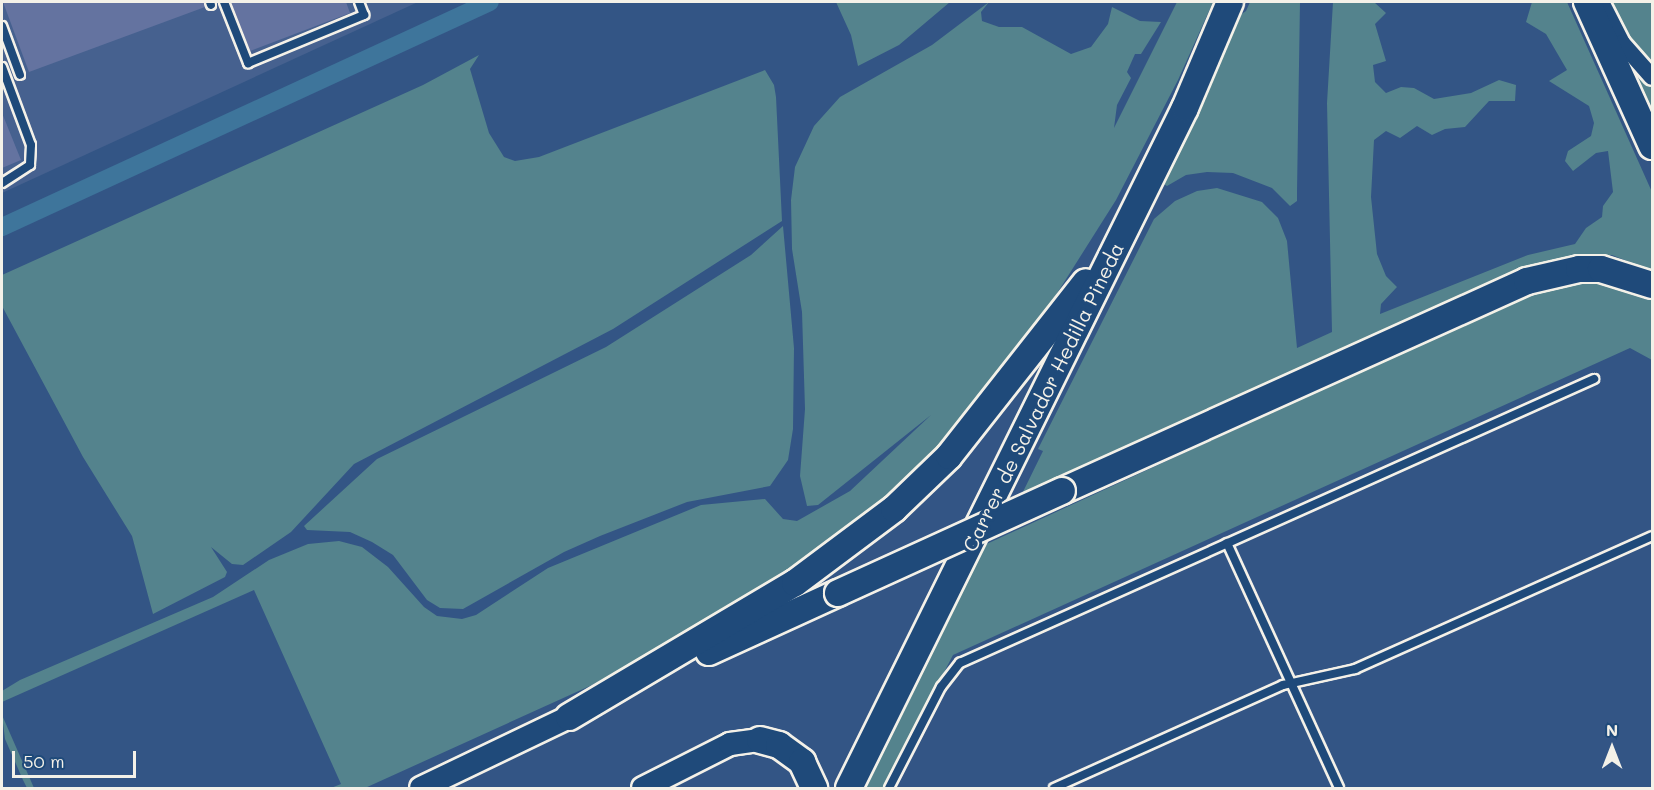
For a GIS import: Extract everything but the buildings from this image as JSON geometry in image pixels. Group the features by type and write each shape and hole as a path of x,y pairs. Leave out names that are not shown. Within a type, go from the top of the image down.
{"main road":[{"name":"Carrer de Salvador Hedilla Pineda","path":"849,789 1146,189 1230,2"},
{"path":"1587,2 1653,146"},
{"path":"569,717 795,583 894,509 949,456 1021,369 1074,301 1146,189"},
{"path":"569,717 838,592 1527,281 1560,272 1601,269 1653,285"},
{"path":"760,740 792,753 808,771 814,789"}],"street":[{"path":"1601,2 1622,43 1653,77"},
{"path":"421,789 569,717"},
{"path":"643,789 730,744 760,740"}],"lane":[{"path":"224,2 248,63 364,15 358,2"},
{"path":"2,26 20,75"},
{"path":"2,67 31,145 30,165 2,183"},
{"path":"888,789 941,687 960,663 1594,379"},
{"path":"1054,789 1291,682 1355,669 1653,536"},
{"path":"1227,543 1339,789"}],"shaded area":[{"path":"2,2 418,2 2,193"}],"green space":[{"path":"836,2 950,2 899,45 858,66 851,35"},
{"path":"989,2 981,12 982,21 999,27 1022,27 1071,54 1091,47 1108,24 1112,7 1140,21 1161,22 1141,54 1135,54 1127,72 1131,78 1117,105 1114,128 1177,2 1213,2 1178,80 1116,200 1025,344 933,457 803,566 592,685 365,788 331,788 341,784 254,590 2,702 2,691 20,680 213,597 269,560 308,544 339,541 362,547 388,567 424,607 437,616 462,619 476,615 548,568 701,505 765,499 783,519 797,521 850,491 931,415 818,505 807,506 800,476 805,409 802,312 792,249 791,200 795,167 814,126 840,97 932,45"},
{"path":"1250,2 1300,2 1297,201 1290,206 1272,188 1233,173 1207,172 1186,175 1167,186 1162,183 1236,18 1246,11"},
{"path":"1333,2 1374,2 1386,13 1375,24 1386,61 1373,65 1375,82 1386,93 1401,87 1414,88 1434,99 1471,93 1499,80 1516,85 1515,101 1489,101 1465,127 1445,129 1432,135 1417,126 1400,138 1386,131 1374,140 1371,197 1377,254 1386,276 1397,287 1381,304 1380,314 1528,255 1575,244 1586,228 1602,217 1603,206 1613,192 1608,151 1596,153 1573,171 1565,161 1568,151 1591,136 1594,123 1589,106 1549,81 1567,70 1546,34 1526,22 1532,2 1567,2 1652,192 1652,271 1612,255 1548,261 1496,281 1018,502 1043,451 1038,449 1154,219 1175,201 1197,191 1217,188 1262,202 1278,218 1287,241 1297,348 1332,332 1327,103"},
{"path":"1609,2 1652,2 1652,68 1635,51"},
{"path":"479,55 470,69 489,133 504,157 515,161 539,157 765,70 774,85 776,97 782,221 613,329 354,464 291,532 243,565 232,564 211,547 227,572 225,577 153,614 132,536 83,457 2,306 2,275 423,85"},
{"path":"1637,77 1652,88 1652,123 1632,78"},
{"path":"783,226 794,348 793,429 788,460 770,486 687,502 600,536 564,552 463,609 440,608 427,600 393,555 372,542 350,532 307,530 304,526 377,459 606,347 751,255"},
{"path":"1602,277 1652,294 1652,360 1630,348 953,655 884,788 861,788 980,547 1525,296 1551,287 1590,283"},
{"path":"2,715 34,788 27,788 5,739"}],"waterway":[{"path":"2,227 490,2"}]}
